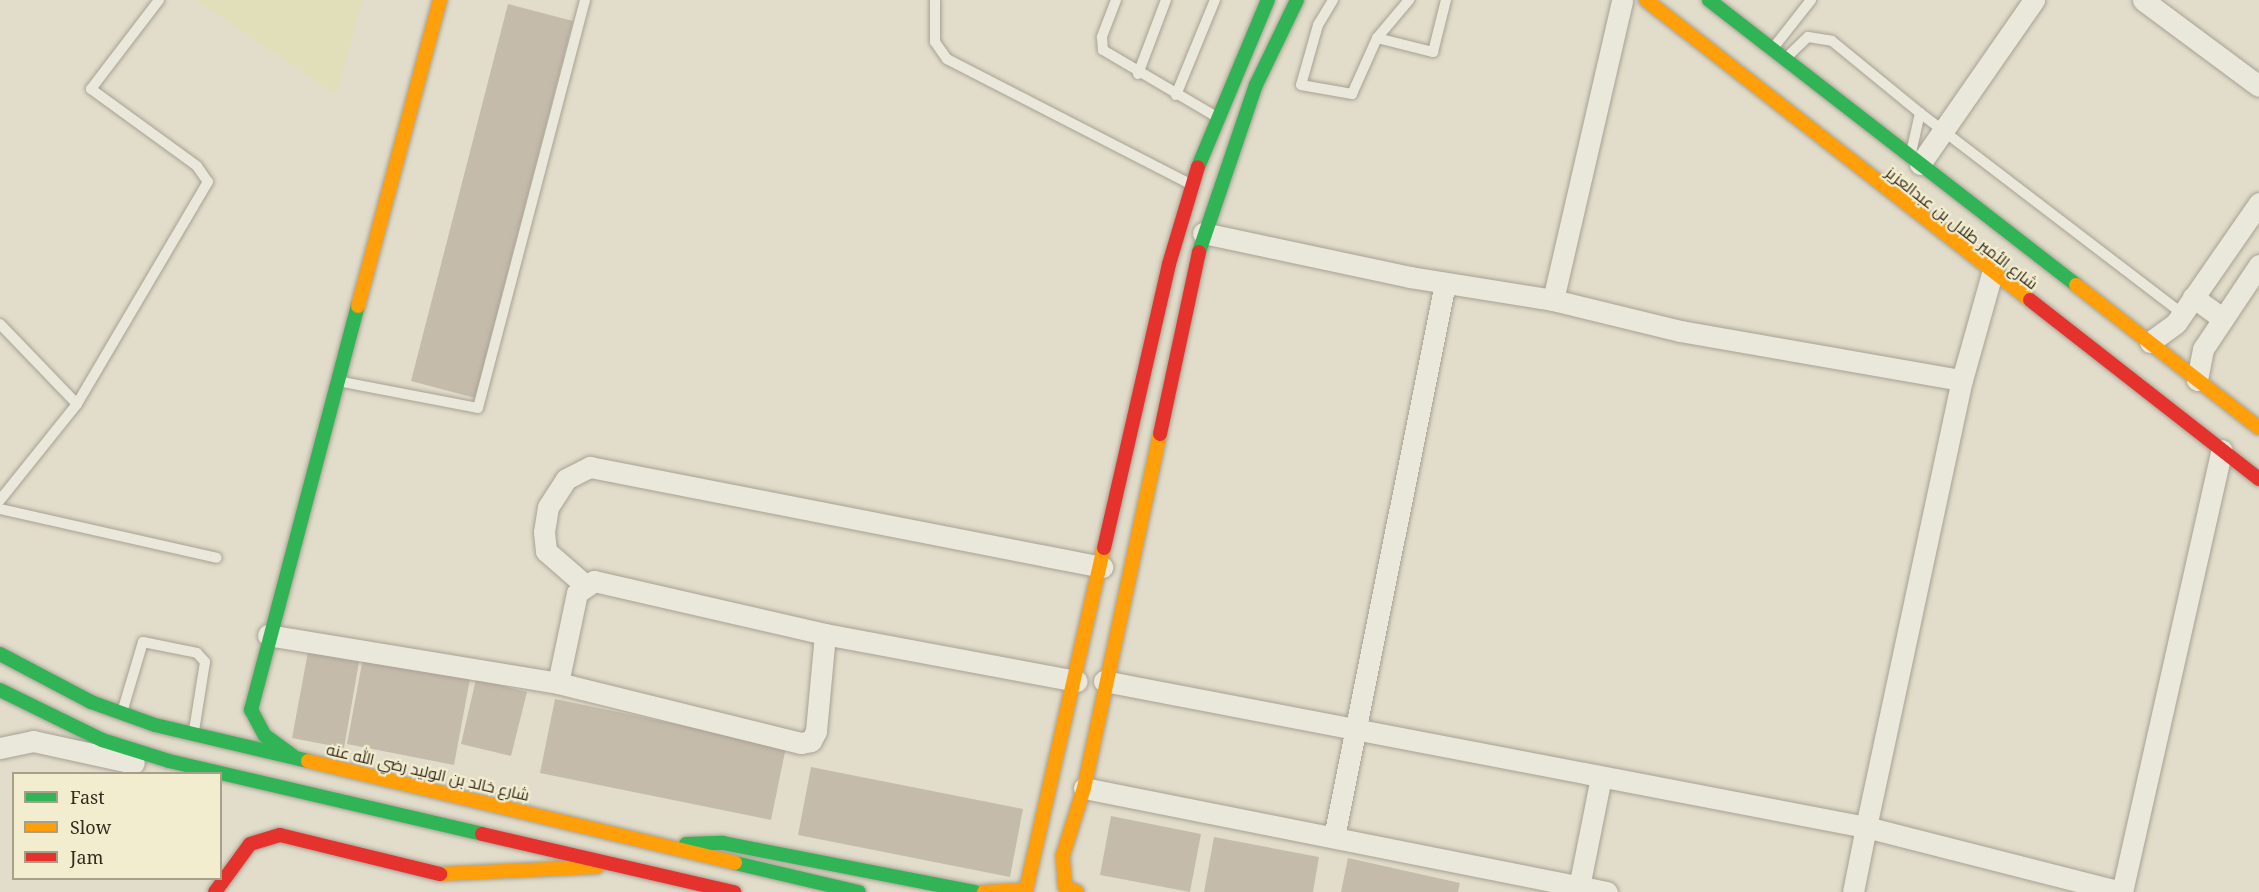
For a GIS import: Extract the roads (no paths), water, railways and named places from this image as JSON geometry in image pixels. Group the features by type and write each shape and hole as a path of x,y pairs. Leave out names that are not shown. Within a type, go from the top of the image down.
{"street":[{"path":"294,757 266,736 251,710 268,635 440,0"},
{"path":"984,892 1026,890 1077,681 1191,184 1216,117 1268,0"},
{"path":"1077,892 1065,887 1064,855 1084,788 1104,681 1203,233 1256,86 1297,0"},
{"path":"1553,300 1622,0"},
{"name":"شارع الأمير طلال بن عبدالعزيز","path":"1646,0 1992,273 2259,479"},
{"name":"شارع الأمير طلال بن عبدالعزيز","path":"1709,0 2259,428"},
{"path":"1915,160 1944,130 2034,0"},
{"path":"2143,0 2259,86"},
{"path":"2150,342 2188,305 2259,203"},
{"path":"1203,233 1445,283 1553,300 1680,331 1962,380"},
{"path":"2197,380 2203,349 2259,265"},
{"path":"1853,892 1962,380 1992,273"},
{"path":"1334,837 1358,727 1445,283"},
{"path":"2188,305 2223,319"},
{"path":"1104,681 1358,727 1601,777 1866,827 2121,892 2222,450"},
{"path":"585,585 546,551 544,532 548,507 566,479 590,467 1102,567"},
{"path":"558,683 577,593 585,585 594,581 825,634 1077,681"},
{"path":"268,635 558,683 801,743 811,741 816,730 825,634"},
{"name":"شارع خالد بن الوليد رضي الله عنه","path":"0,654 122,713 194,734 859,892"},
{"path":"0,690 102,740 165,759 222,772"},
{"path":"0,748 33,741 123,761 165,759"},
{"path":"222,772 636,867 734,892"},
{"path":"1579,886 1601,777"},
{"path":"1084,788 1607,892"},
{"path":"214,892 250,844 280,835 450,876 636,867"},
{"path":"663,845 723,843 975,892"}],"lane":[{"path":"0,500 77,404 208,182 197,166 91,89 159,0"},
{"path":"337,381 478,408 585,0"},
{"path":"935,0 935,42 947,59 1191,184"},
{"path":"1116,0 1102,37 1103,50 1138,74 1216,117"},
{"path":"1138,74 1166,0"},
{"path":"1176,95 1215,0"},
{"path":"1333,0 1318,25 1301,85 1352,94 1377,38 1409,0"},
{"path":"1377,38 1433,52 1446,0"},
{"path":"1772,49 1811,0"},
{"path":"1785,59 1808,37 1819,35 1920,113 2188,305"},
{"path":"1915,160 1920,113"},
{"path":"0,324 77,404"},
{"path":"0,508 217,558"},
{"path":"122,713 143,642 197,652 205,662 194,734"}]}
